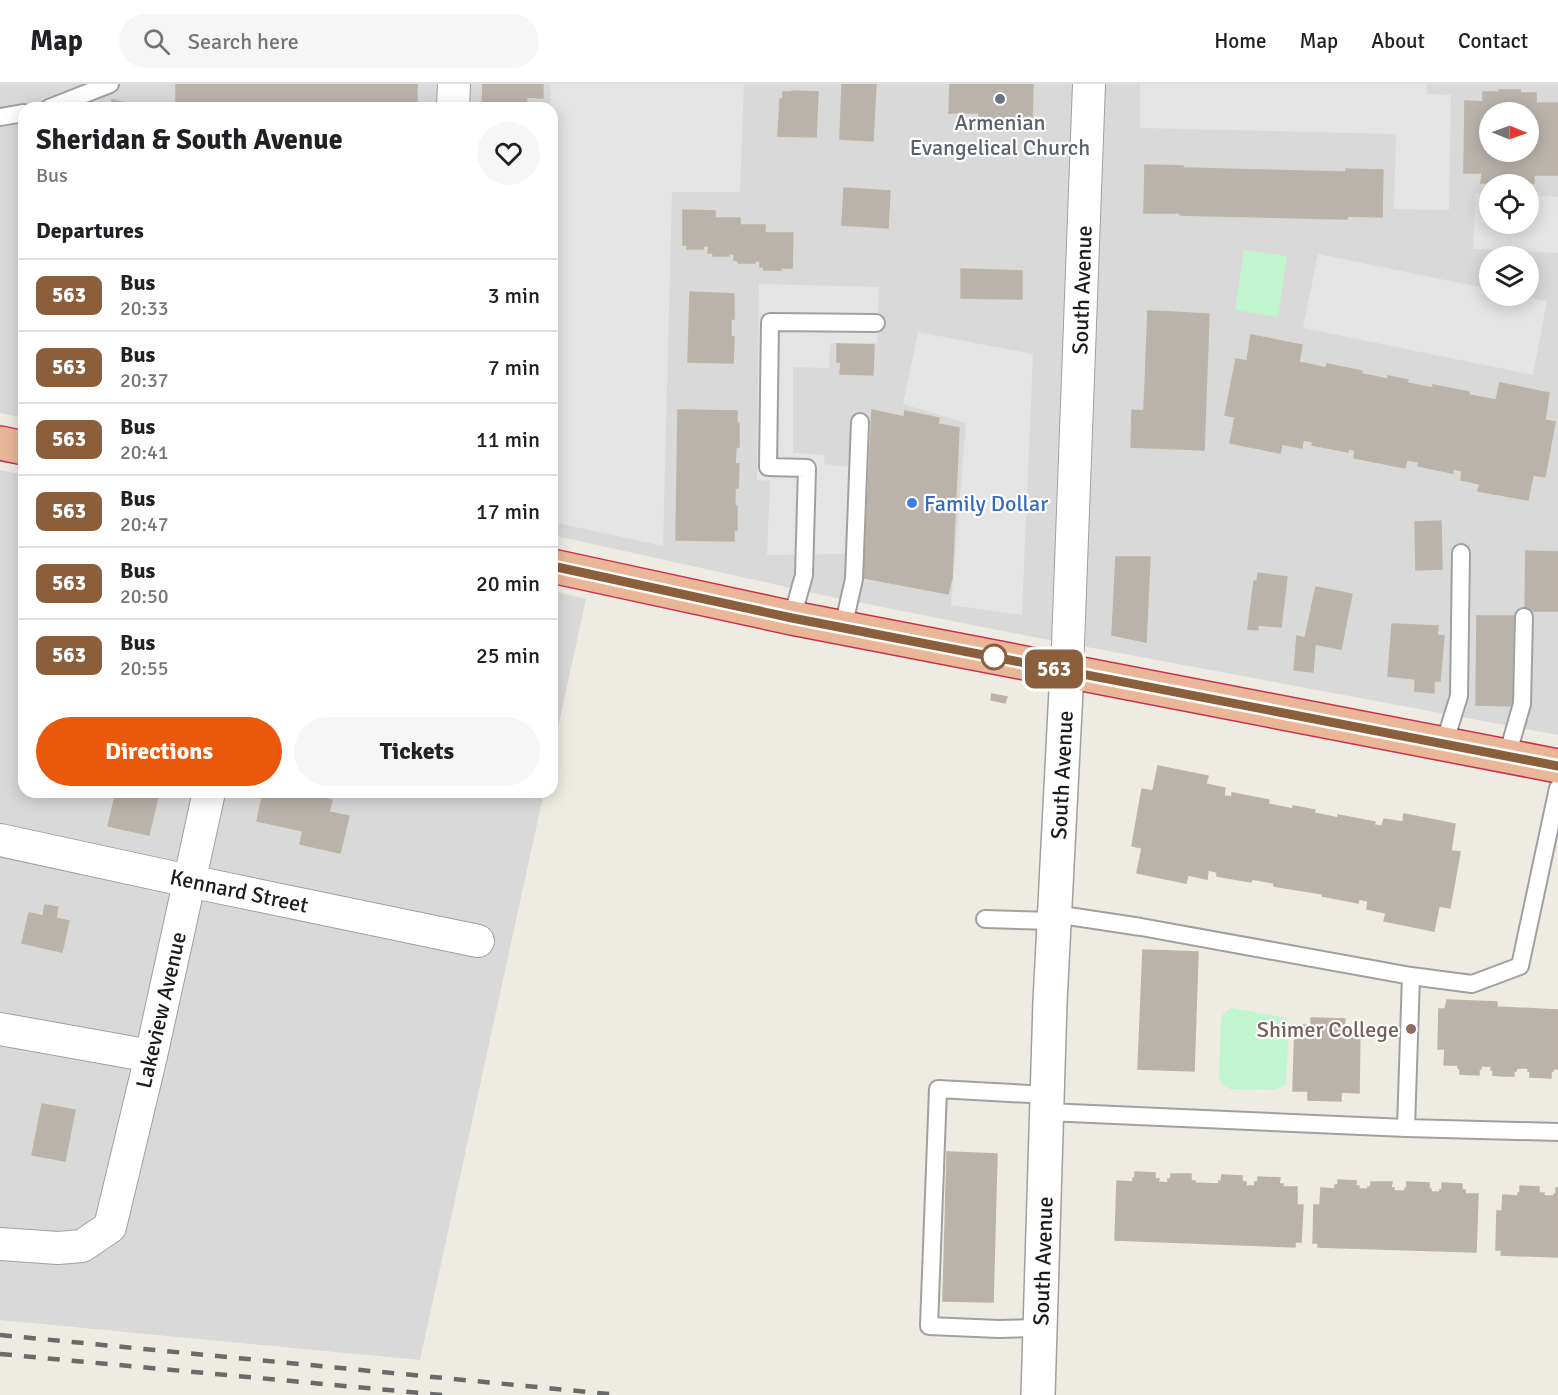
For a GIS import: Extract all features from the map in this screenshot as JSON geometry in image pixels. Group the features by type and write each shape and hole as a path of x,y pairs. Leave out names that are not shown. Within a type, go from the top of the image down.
{"highway":[{"path":"0,443 18,447"},
{"path":"558,567 792,618 1558,766"}],"street":[{"path":"453,102 454,84"},
{"name":"South Avenue","path":"1038,1395 1054,917 1067,671 1089,84"},
{"name":"Lakeview Avenue","path":"0,1244 58,1248 82,1246 110,1227 151,1056 208,798"},
{"name":"Kennard Street","path":"0,840 478,940"},
{"path":"0,1029 151,1056"}],"lane":[{"path":"64,102 110,84"},
{"path":"0,117 18,114"},
{"path":"792,618 804,575 807,468 768,467 770,322 876,323"},
{"path":"843,628 855,579 860,423"},
{"path":"1444,744 1459,696 1461,553"},
{"path":"1507,756 1522,704 1524,617"},
{"path":"985,919 1054,917 1153,929 1411,976 1472,984 1520,966 1558,788"},
{"path":"1406,1128 1411,976"},
{"path":"1041,1328 929,1326 938,1089 1048,1103 1406,1128 1558,1132"}],"shaded area":[{"path":"0,84 1558,84 1558,735 1028,636 827,596 558,536 558,102 18,102 18,417 0,413"},
{"path":"551,84 744,84 740,192 672,192 663,546 558,523 558,102 550,102"},
{"path":"1140,84 1427,84 1427,94 1451,95 1449,210 1394,209 1396,134 1140,128"},
{"path":"1476,193 1479,193 1479,234 1539,234 1539,196 1558,197 1558,253 1539,252 1539,246 1479,246 1479,249 1473,249"},
{"path":"1318,254 1479,287 1479,306 1539,306 1539,300 1547,301 1533,375 1303,328"},
{"path":"759,284 879,287 877,343 830,343 829,368 793,367 793,453 825,455 824,464 850,467 847,554 767,555 770,481 757,480"},
{"path":"918,332 1033,354 1022,615 951,605 966,423 903,404"},
{"path":"0,470 18,474 18,798 543,798 420,1360 0,1320"},
{"path":"558,592 586,599 558,727"}],"green space":[{"path":"1244,250 1287,256 1278,317 1235,310"},
{"path":"1232,1008 1287,1018 1289,1025 1286,1085 1273,1090 1230,1089 1224,1086 1219,1079 1221,1018"}],"building":[{"path":"176,84 417,84 417,102 176,102"},
{"path":"483,84 543,84 543,98 527,97 527,102 482,102"},
{"path":"842,84 876,84 873,141 840,139"},
{"path":"950,84 1033,84 1032,131 979,130 979,113 949,113"},
{"path":"1520,90 1520,93 1536,93 1536,102 1483,102 1483,92"},
{"path":"783,92 818,92 816,137 778,136 780,99 783,99"},
{"path":"1465,101 1483,102 1479,102 1479,162 1539,162 1539,103 1558,103 1558,175 1464,173"},
{"path":"1145,165 1346,172 1346,169 1383,170 1382,217 1347,216 1347,219 1144,213"},
{"path":"844,188 890,191 888,228 842,225"},
{"path":"683,210 715,211 715,218 740,218 740,225 765,225 765,233 793,233 792,268 764,270 764,267 760,267 760,261 738,263 734,260 734,254 713,256 713,253 708,253 709,246 703,246 703,249 687,249 687,245 683,245"},
{"path":"961,269 1022,271 1022,299 961,298"},
{"path":"690,292 734,294 734,319 731,319 731,337 734,337 733,363 688,362"},
{"path":"1148,311 1209,314 1204,450 1131,447 1132,410 1144,411"},
{"path":"1251,335 1302,345 1299,362 1326,368 1327,364 1362,371 1362,374 1388,379 1388,376 1408,380 1407,383 1433,388 1433,385 1496,400 1500,383 1549,393 1545,420 1555,422 1545,477 1533,475 1528,500 1478,491 1480,484 1461,480 1462,471 1453,469 1453,473 1418,466 1419,462 1407,460 1405,468 1354,458 1355,450 1348,449 1348,452 1312,445 1313,442 1303,440 1302,448 1282,444 1280,453 1230,443 1235,417 1225,415 1236,359 1247,361"},
{"path":"837,344 874,345 873,375 840,374 841,362 837,362"},
{"path":"678,410 737,411 739,447 736,447 735,464 739,464 738,488 735,488 737,530 734,530 734,541 676,540"},
{"name":"Family Dollar","path":"872,410 904,417 905,411 939,418 938,424 959,428 952,578 948,594 864,578"},
{"path":"1441,521 1442,569 1416,570 1415,522"},
{"path":"1526,551 1558,552 1558,611 1525,611"},
{"path":"1116,557 1150,557 1146,642 1112,635"},
{"path":"1258,573 1287,577 1281,627 1258,625 1258,630 1248,629 1254,581 1257,581"},
{"path":"1316,587 1352,594 1341,649 1315,644 1313,672 1294,670 1297,636 1305,638"},
{"path":"1477,616 1514,616 1513,706 1476,705"},
{"path":"1392,624 1438,626 1437,635 1444,636 1440,681 1434,681 1434,693 1415,691 1415,679 1388,676"},
{"path":"992,694 1007,697 1005,703 991,700"},
{"path":"1158,766 1208,776 1206,784 1225,788 1224,796 1232,797 1232,793 1269,800 1268,804 1315,810 1314,813 1375,822 1374,825 1382,826 1384,819 1403,822 1404,814 1455,824 1451,851 1460,852 1450,908 1439,906 1434,931 1384,921 1386,913 1367,909 1368,901 1359,899 1358,903 1322,896 1323,894 1274,886 1274,883 1252,879 1251,882 1217,876 1217,872 1208,870 1207,879 1188,875 1186,883 1137,873 1142,848 1132,846 1142,789 1153,791"},
{"path":"115,798 158,798 149,835 108,826"},
{"path":"262,798 324,798 332,800 329,812 349,816 340,853 300,844 303,831 257,821"},
{"path":"45,905 58,907 56,918 69,921 62,952 22,943 29,913 43,916"},
{"path":"1143,950 1198,952 1194,1071 1138,1069"},
{"path":"1447,1000 1497,1002 1497,1007 1558,1010 1558,1069 1551,1071 1551,1078 1530,1077 1528,1068 1517,1068 1514,1076 1504,1076 1493,1075 1491,1066 1481,1066 1479,1075 1460,1074 1458,1065 1444,1065 1445,1049 1438,1049 1439,1009 1445,1009"},
{"path":"1311,1018 1345,1019 1344,1027 1360,1027 1359,1093 1341,1092 1341,1101 1308,1100 1308,1091 1293,1091 1295,1025 1311,1025"},
{"path":"42,1104 75,1110 65,1161 32,1155"},
{"path":"947,1152 997,1154 993,1302 943,1301"},
{"path":"1135,1172 1155,1173 1155,1179 1159,1179 1158,1182 1168,1183 1171,1174 1191,1174 1191,1181 1195,1183 1219,1184 1222,1175 1242,1176 1242,1181 1246,1182 1246,1186 1255,1186 1258,1177 1280,1178 1279,1184 1283,1184 1283,1187 1297,1187 1297,1205 1303,1205 1301,1242 1295,1242 1295,1247 1115,1240 1117,1181 1133,1182"},
{"path":"1338,1180 1356,1181 1359,1189 1368,1189 1371,1187 1371,1182 1392,1182 1391,1188 1394,1188 1394,1191 1405,1191 1407,1182 1429,1183 1431,1192 1440,1192 1442,1183 1462,1184 1465,1194 1478,1194 1476,1252 1318,1247 1318,1243 1313,1243 1314,1205 1320,1205 1321,1188 1335,1189"},
{"path":"1520,1186 1539,1187 1539,1193 1544,1193 1544,1196 1554,1196 1558,1188 1558,1257 1501,1255 1502,1250 1496,1250 1497,1211 1502,1211 1503,1195 1518,1196"}],"railway":[{"path":"0,1335 619,1395"},
{"path":"0,1354 442,1395"}],"bus line":[{"name":"563","path":"558,567 792,618 1558,766"}],"place":[{"name":"Armenian Evangelical Church","path":"1000,99"},
{"name":"Family Dollar","path":"912,503"},
{"name":"Shimer College","path":"1411,1029"}]}
